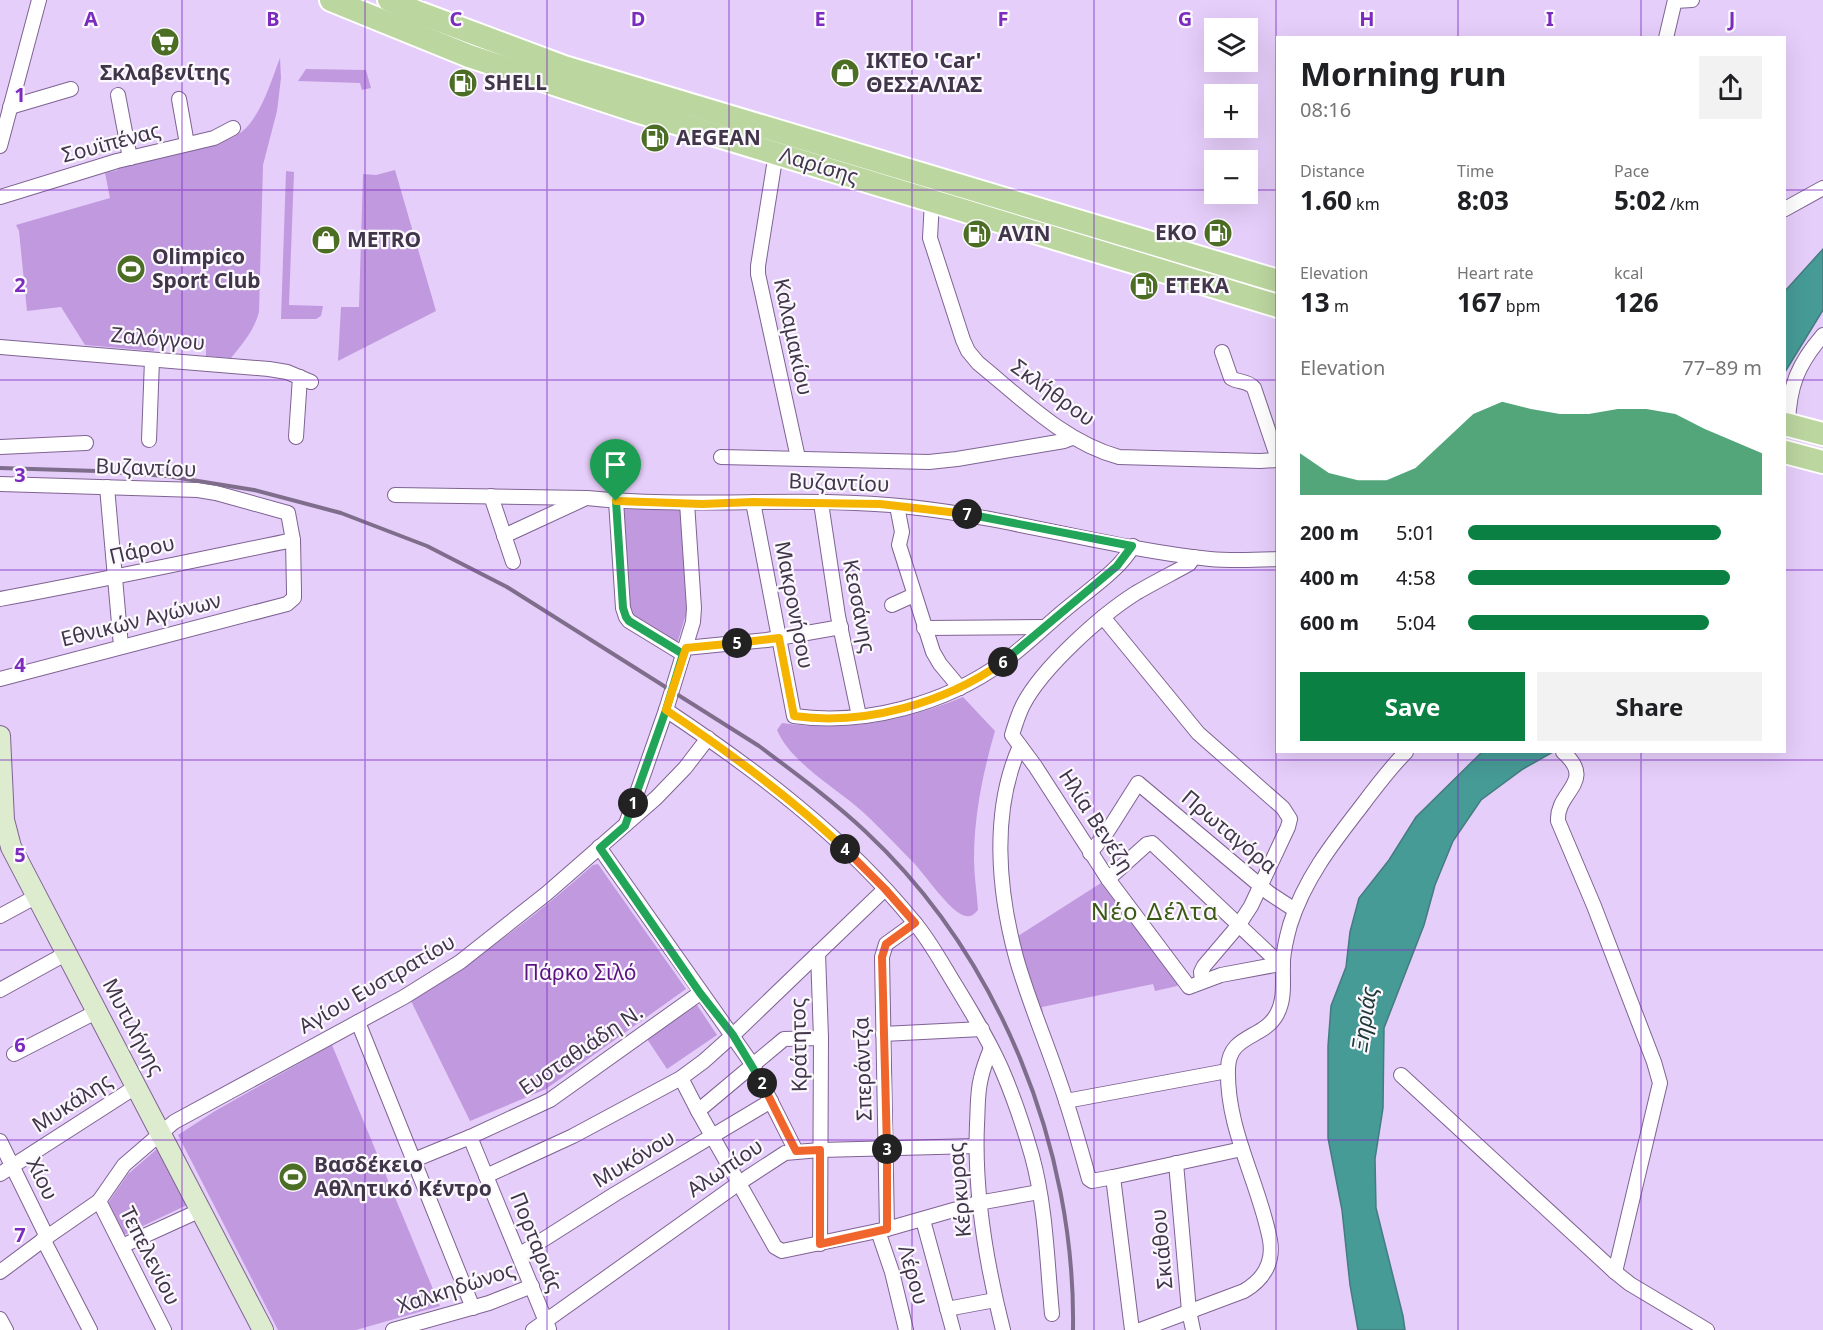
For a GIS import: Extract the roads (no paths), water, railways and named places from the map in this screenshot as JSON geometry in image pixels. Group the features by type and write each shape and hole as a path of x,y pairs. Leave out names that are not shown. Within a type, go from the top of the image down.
{"main road":[{"name":"Λαρίσης","path":"331,0 469,56 636,111 1276,305"},
{"name":"Λαρίσης","path":"389,0 564,67 1276,280"},
{"path":"1786,424 1823,434"},
{"path":"1786,452 1823,462"}],"street":[{"path":"0,146 39,0"},
{"path":"1666,36 1675,1 1692,0"},
{"path":"10,107 71,89"},
{"path":"0,96 14,93"},
{"path":"118,95 130,158"},
{"path":"179,99 187,144"},
{"name":"Σουϊπένας","path":"0,197 130,158 214,138 233,128"},
{"name":"Καλαμακίου","path":"776,153 758,274 798,458"},
{"path":"1786,208 1823,188"},
{"name":"Σκλήθρου","path":"932,201 930,229 932,245 968,351 978,363 1072,438 1119,457 1260,461 1276,459"},
{"path":"1786,424 1797,373 1804,358 1823,335"},
{"name":"Ζαλόγγου","path":"0,347 287,372 305,380 296,437"},
{"path":"1222,351 1231,378 1248,383 1254,388 1276,453"},
{"path":"149,440 152,360"},
{"path":"721,457 942,462 1072,438"},
{"path":"0,447 86,444"},
{"name":"Βυζαντίου","path":"0,484 208,491 288,513 294,540"},
{"path":"107,487 121,646"},
{"name":"Βυζαντίου","path":"395,495 897,506 978,516 1194,557 1276,560"},
{"path":"491,496 513,562"},
{"path":"504,536 587,498"},
{"path":"616,501 623,608 629,621 684,651 841,627"},
{"name":"Μακρονήσου","path":"753,502 794,716 819,718 858,716"},
{"name":"Αγίου Ευστρατίου","path":"625,826 672,692 694,612 687,503"},
{"name":"Κεσσάνης","path":"821,503 858,716"},
{"path":"897,506 902,532 899,545 924,628 936,657 960,688"},
{"name":"Πάρου","path":"0,599 114,578 180,562 294,540"},
{"name":"Εθνικών Αγώνων","path":"0,679 287,604 291,602 294,591 294,540"},
{"path":"858,716 910,706 960,688 1005,661 1117,566 1132,546"},
{"path":"1194,557 1189,564 1136,593 1103,617 1040,681 1023,705 1006,791 1000,851 1017,960 1066,1101 1089,1179 1091,1181 1113,1177 1242,1149"},
{"path":"892,605 914,595"},
{"path":"1103,617 1198,733 1283,807 1288,815 1290,823 1262,887 1238,926 1204,966 1201,972 1202,981 1229,973 1282,964"},
{"path":"924,628 1044,627"},
{"path":"666,710 708,738 793,802 885,889 927,939 982,1029 1002,1070 1032,1157 1044,1223 1052,1314"},
{"name":"Μυτιλήνης","path":"0,735 3,836 38,896 263,1330"},
{"name":"Αγίου Ευστρατίου","path":"99,1201 124,1165 161,1132 195,1110 358,1022 460,962 540,900 625,826 669,785 708,738"},
{"name":"Ηλία Βενέζη","path":"1016,741 1035,766 1108,879 1189,987 1202,981"},
{"path":"1140,1330 1244,1291 1261,1278 1269,1264 1271,1255 1269,1236 1232,1110 1227,1071 1229,1058 1233,1048 1264,1028 1277,1013 1283,996 1282,964 1285,948 1295,910 1310,879 1332,844 1405,753"},
{"path":"1564,753 1572,760 1577,775 1573,787 1559,808 1558,821 1637,1017 1660,1083 1615,1272"},
{"name":"Πρωταγόρα","path":"1090,853 1107,832 1138,783 1262,887 1295,910"},
{"path":"1108,879 1147,844 1152,843 1238,926 1282,964"},
{"path":"600,848 752,1064 796,1151"},
{"path":"486,1176 573,1136 681,1078 733,1035 885,889"},
{"path":"0,916 38,896"},
{"name":"Σπεράντζα","path":"883,1230 886,1148 882,953 886,944 915,923"},
{"path":"0,990 68,953"},
{"name":"Κράτητος","path":"818,953 821,1038 820,1244"},
{"name":"Ευσταθιάδη Ν.","path":"414,1160 550,1100 700,993"},
{"path":"14,1054 98,1011"},
{"path":"358,1022 473,1308"},
{"path":"883,1034 982,1029"},
{"path":"698,1111 784,1038 821,1038"},
{"name":"Κέρκυρας","path":"991,1048 979,1089 976,1146 978,1203 995,1300 1003,1330"},
{"path":"1066,1101 1227,1071"},
{"path":"1401,1075 1615,1272 1630,1284 1707,1330"},
{"path":"681,1078 778,1250 786,1251 820,1244 923,1220 978,1203 1039,1192"},
{"name":"Μυκάλης","path":"0,1174 137,1086"},
{"name":"Μυκόνου","path":"519,1255 771,1101"},
{"name":"Πορταριάς","path":"470,1137 547,1326"},
{"name":"Χίου","path":"0,1141 90,1330"},
{"name":"Αλωπίου","path":"533,1330 547,1326 739,1183 784,1153 976,1146"},
{"name":"Σκιάθου","path":"1176,1163 1189,1311 1193,1330"},
{"path":"1113,1177 1132,1330"},
{"path":"0,1272 99,1201"},
{"name":"Τεπελενίου","path":"99,1201 164,1330"},
{"path":"122,1246 201,1210"},
{"path":"923,1220 953,1330"},
{"name":"Λέρου","path":"883,1230 906,1330"},
{"name":"Χαλκηδώνος","path":"393,1330 423,1326 531,1286"},
{"path":"948,1309 995,1300"},
{"path":"0,1319 6,1330"}],"water":[{"path":"1823,249 1823,310 1786,370 1786,290"},
{"name":"Ξηριάς","path":"1481,753 1551,753 1523,769 1481,800 1453,841 1435,885 1424,925 1384,1028 1383,1108 1375,1159 1376,1208 1405,1330 1358,1330 1350,1285 1342,1210 1328,1138 1328,1046 1331,1006 1346,967 1350,932 1359,898 1389,860 1416,817"}],"railway":[{"path":"0,468 167,476 254,490 341,513 427,546 507,587 759,746 826,798 865,831 913,881 954,936 990,996 1020,1059 1044,1125 1061,1193 1070,1261 1073,1330"}],"place":[{"name":"Σκλαβενίτης","path":"165,42"},
{"name":"ΙΚΤΕΟ 'Car' ΘΕΣΣΑΛΙΑΣ","path":"845,73"},
{"name":"SHELL","path":"463,83"},
{"name":"AEGEAN","path":"655,138"},
{"name":"EKO","path":"1218,233"},
{"name":"AVIN","path":"977,234"},
{"name":"METRO","path":"326,240"},
{"name":"Olimpico Sport Club","path":"131,269"},
{"name":"ΕΤΕΚΑ","path":"1144,286"},
{"name":"Βασδέκειο Αθλητικό Κέντρο","path":"293,1177"}],"district":[{"name":"Νέο Δέλτα","path":"1155,912"}],"park label":[{"name":"Πάρκο Σιλό","path":"580,973"}]}
